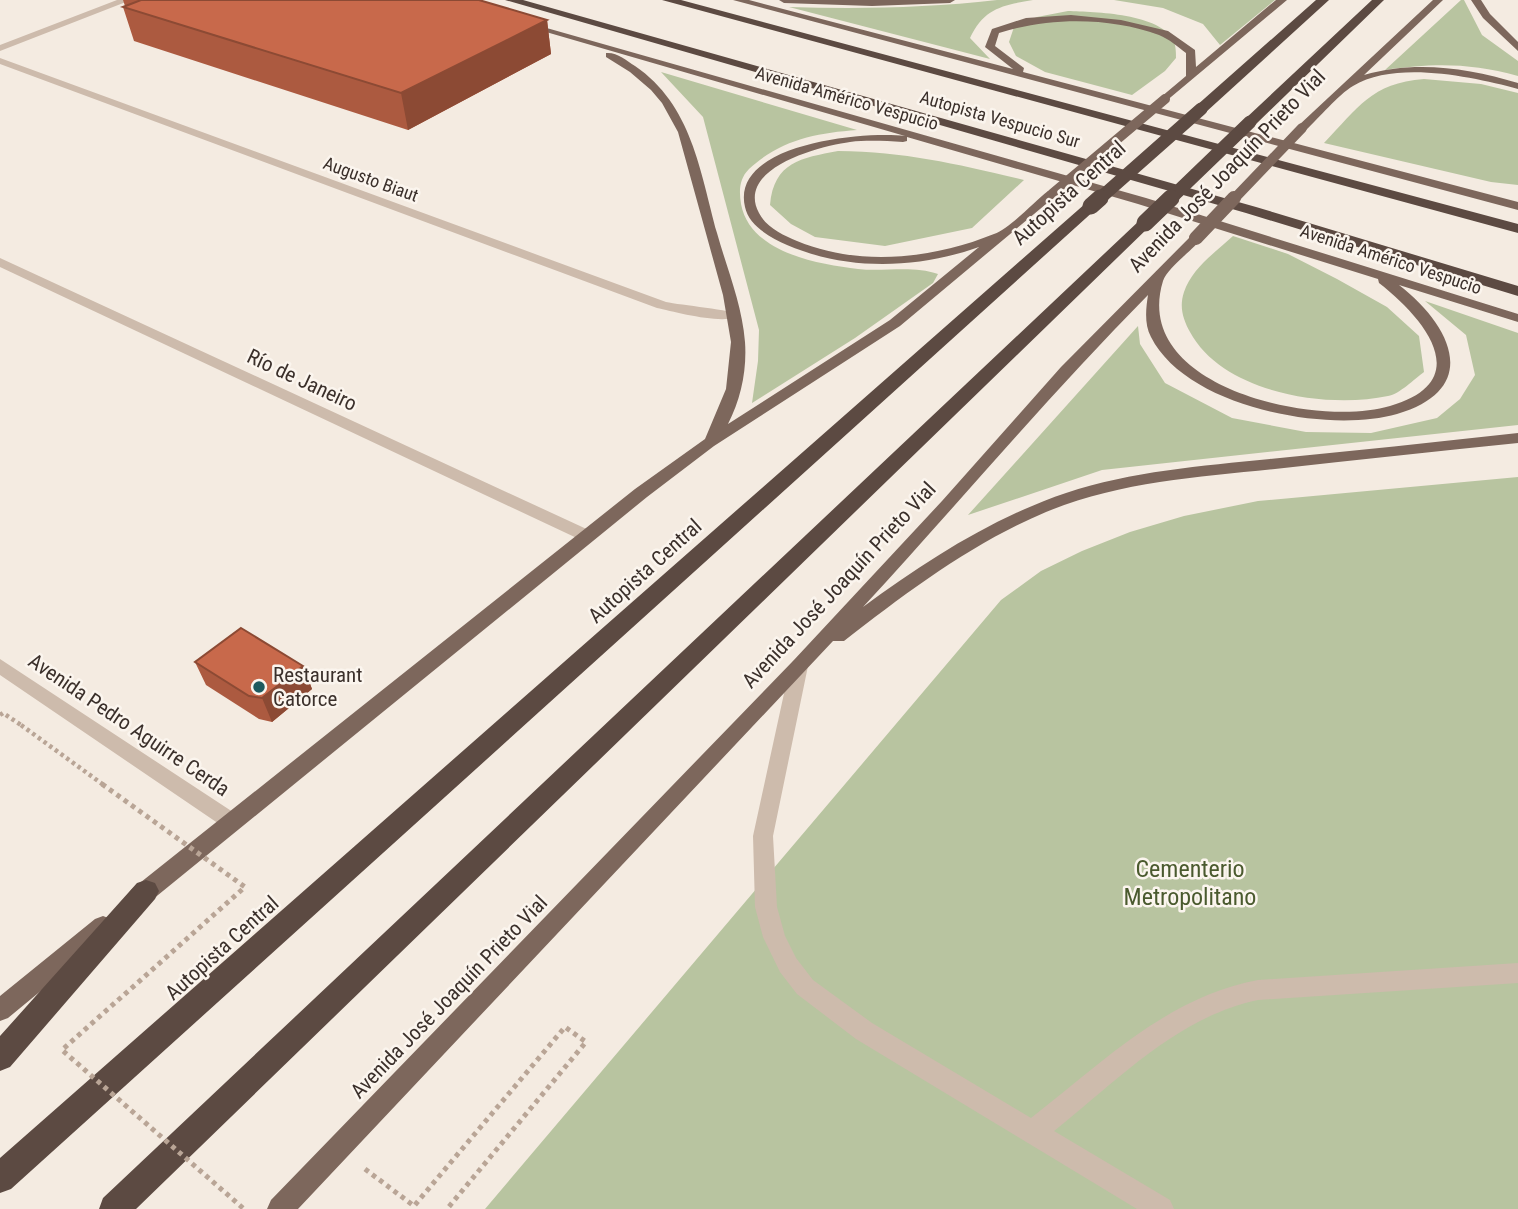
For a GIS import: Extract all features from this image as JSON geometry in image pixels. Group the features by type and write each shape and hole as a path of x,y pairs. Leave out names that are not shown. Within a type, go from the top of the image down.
{"highway":[{"name":"Autopista Vespucio Sur","path":"511,0 1251,210 1518,291"},
{"name":"Autopista Vespucio Sur","path":"668,0 1518,229"},
{"name":"Autopista Central","path":"0,1178 1323,0"},
{"path":"114,1209 1378,0"},
{"path":"0,1057 146,891"}],"main road":[{"path":"738,0 1518,206"},
{"path":"784,0 872,4 950,0"},
{"path":"0,1010 587,536 709,443 886,330 1013,228 1282,0"},
{"name":"Avenida José Joaquín Prieto Vial","path":"280,1209 799,666 948,505 1066,370 1344,86 1438,0"},
{"path":"1476,0 1486,16 1518,48"},
{"name":"Avenida Américo Vespucio","path":"508,18 1142,201 1518,318"},
{"path":"995,20 986,32 989,46 1018,69 1048,83"},
{"path":"1170,24 1186,37 1192,47 1195,67 1191,77"},
{"path":"582,40 640,74 660,93 674,113 693,164 733,315 738,345 737,374 728,408 709,443"},
{"path":"1344,86 1391,73 1435,71 1478,75 1518,86"},
{"path":"935,142 863,138 829,142 802,150 778,160 757,177 749,195 750,205 762,225 791,243 833,255 872,261 908,260 950,252 974,246 1013,228"},
{"path":"1482,197 1518,199"},
{"path":"1157,278 1154,328 1165,350 1190,372 1226,392 1278,409 1308,414 1367,415 1392,411 1412,404 1428,394 1438,383 1445,359 1438,334 1420,308 1394,287 1362,268"},
{"path":"799,666 924,572 1018,519 1071,497 1146,479 1186,473 1518,438"}],"street":[{"path":"0,48 126,0"},
{"name":"Augusto Biaut","path":"0,61 662,305 693,312 733,315"},
{"name":"Río de Janeiro","path":"0,262 587,536"},
{"name":"Avenida Pedro Aguirre Cerda","path":"0,666 232,822"},
{"path":"799,666 764,836 766,907 780,951 805,987 864,1031 1034,1130 1161,1209"},
{"path":"1034,1130 1171,1023 1196,1008 1226,996 1258,990 1518,973"}],"path":[{"path":"0,715 3,713 21,725 244,887 62,1050 244,1209"},
{"path":"338,1149 414,1206 565,1027 586,1042 447,1209"}],"green space":[{"path":"1033,0 1004,6 988,14 975,28 970,38 990,59 789,7 893,7"},
{"path":"1114,0 1275,0 1220,45 1203,24 1163,8"},
{"path":"1464,0 1482,35 1518,61 1518,76 1452,66 1385,70"},
{"path":"1068,11 1126,16 1156,25 1167,32 1174,42 1176,58 1165,71 1132,95 1045,72 1016,56 1009,42 1014,27 1037,17"},
{"path":"661,72 857,130 827,133 799,140 761,159 749,169 740,185 741,204 747,220 757,234 787,253 858,269 928,271 938,274 933,283 855,338 752,403 759,330 703,117"},
{"path":"1424,79 1481,84 1518,93 1518,185 1491,182 1324,143 1367,99 1391,86"},
{"path":"838,151 910,156 1024,180 972,228 885,246 815,237 791,224 770,205 773,191 777,179 792,165 812,156"},
{"path":"1233,236 1288,254 1387,307 1419,336 1424,372 1393,395 1336,400 1278,392 1226,370 1205,353 1190,332 1182,303 1184,292 1193,275"},
{"path":"1425,301 1518,333 1518,425 1102,470 968,515 1138,326 1140,344 1165,383 1232,418 1306,432 1371,433 1437,418 1460,399 1475,375 1466,335"},
{"name":"Cementerio Metropolitano","path":"1518,477 1518,1209 485,1209 1001,600 1041,571 1130,532 1184,516 1258,501"}],"building":[{"path":"141,0 479,0 547,20 401,93 123,7"},
{"path":"241,628 303,666 262,698 249,696 195,662"}],"place":[{"name":"Restaurant Catorce","path":"259,687"}]}
